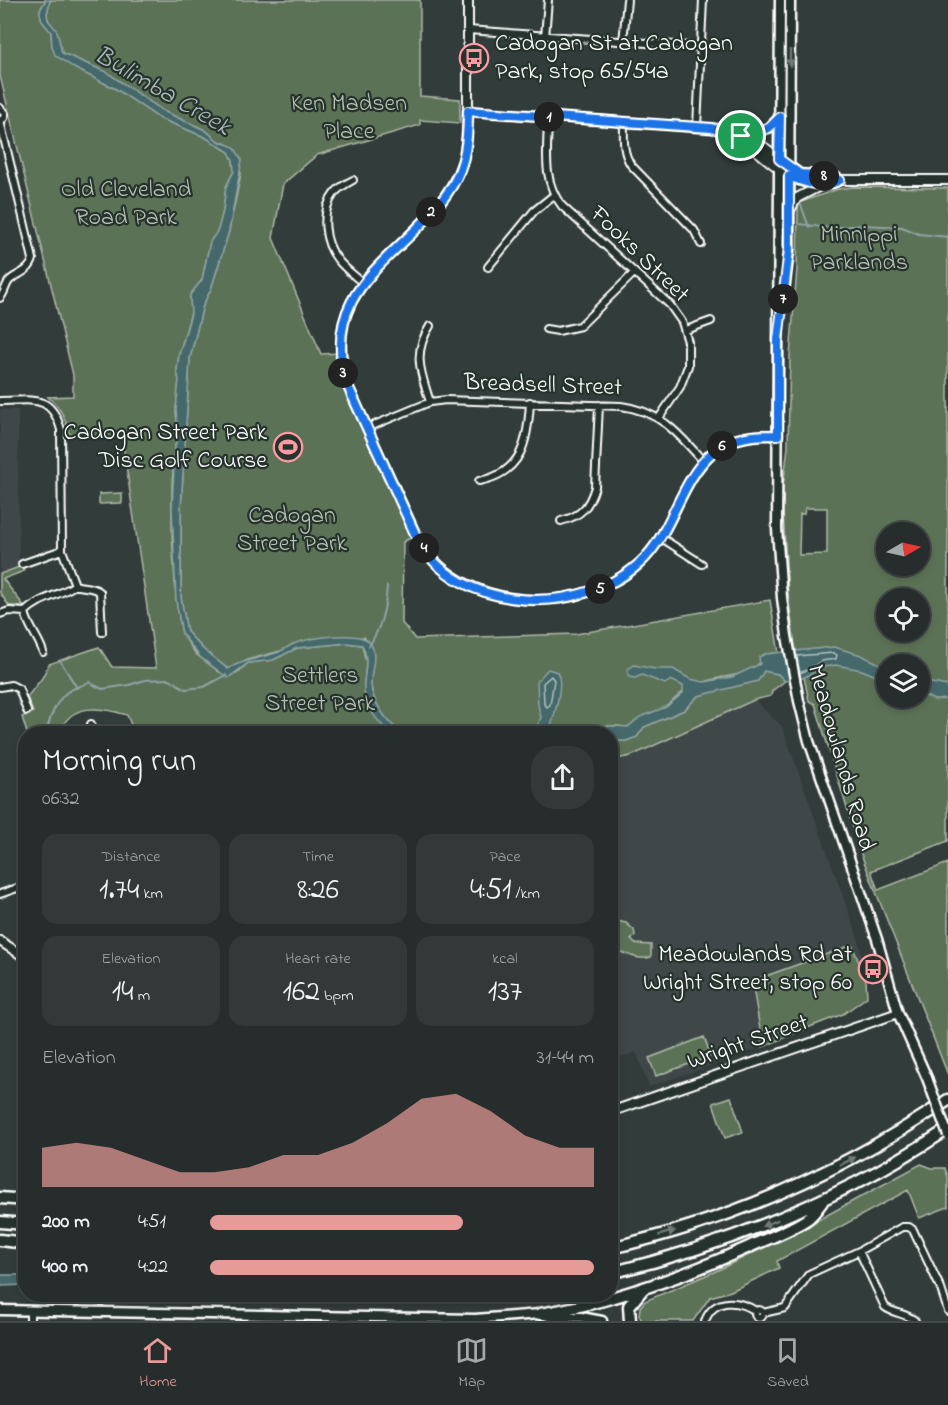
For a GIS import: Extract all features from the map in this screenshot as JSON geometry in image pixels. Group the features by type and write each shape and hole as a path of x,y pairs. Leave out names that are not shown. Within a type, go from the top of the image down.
{"highway":[{"path":"618,1246 724,1215 795,1186 889,1138 948,1100"},
{"path":"618,1271 692,1251 787,1217 904,1157 948,1129"},
{"path":"0,1198 18,1199"},
{"path":"618,1296 716,1261 786,1231 808,1218 824,1199"},
{"path":"0,1222 18,1223"},
{"path":"0,1240 18,1242"},
{"path":"630,1321 629,1306 642,1289"},
{"path":"540,1314 595,1302"}],"main road":[{"name":"Meadowlands Road","path":"780,0 777,529 787,636 809,741 877,939 898,1012 927,1078 948,1135"},
{"name":"Meadowlands Road","path":"778,340 789,250 790,0"},
{"path":"0,1310 439,1320 540,1314 602,1321"}],"street":[{"path":"468,0 467,145 463,162 453,184 441,202 363,283 344,318 340,339 340,363 347,384 422,546 450,574 465,585 481,592 509,598 539,599 578,596 595,591 624,576 654,548 703,460 732,440 750,435 778,435"},
{"path":"545,37 548,0"},
{"path":"623,42 627,0"},
{"path":"697,127 703,0"},
{"path":"468,30 702,47"},
{"path":"0,108 5,114 0,121 33,259 28,268 7,283 0,298"},
{"path":"468,111 721,129 741,136 804,182 823,185"},
{"name":"Fooks Street","path":"548,117 546,166 554,195 562,206 670,305 686,330 689,354 685,376 681,387 659,418"},
{"path":"741,136 769,128 780,117"},
{"path":"624,122 623,148 631,165 694,230 701,244"},
{"path":"789,172 834,176 840,180"},
{"path":"353,180 341,186 327,206 327,241 338,260 363,283"},
{"path":"789,212 797,198 823,185 840,180 948,180"},
{"path":"488,267 534,211 554,195"},
{"path":"546,329 558,331 580,326 634,273"},
{"path":"686,330 711,321"},
{"path":"430,326 423,337 418,359 430,402"},
{"name":"Breadsell Street","path":"367,428 430,402 459,399 635,408 659,418 703,460"},
{"path":"0,401 42,402 50,406 57,414 61,430 62,550 75,585"},
{"path":"479,481 491,479 504,472 520,453 529,432 530,402"},
{"path":"561,521 579,514 592,499 595,487 599,405"},
{"path":"660,537 702,564"},
{"path":"22,564 62,550"},
{"path":"43,652 40,641 27,620 26,612 34,603 64,593 75,585 95,588 100,592 102,632"},
{"path":"0,614 9,611 26,612"},
{"path":"0,687 11,685 19,689 27,711"},
{"path":"0,894 18,888"},
{"path":"0,941 18,953"},
{"name":"Wright Street","path":"618,1109 898,1012"},
{"path":"705,1321 710,1311 728,1302 745,1304 757,1315 785,1308 809,1274 859,1251 902,1227 914,1230 941,1289 948,1311"},
{"path":"859,1251 885,1307 911,1317 915,1321"},
{"path":"30,1310 30,1321"}],"shaded area":[{"path":"0,410 18,410 19,567 0,574"},
{"path":"754,700 782,726 859,941 867,997 843,1014 777,1042 649,1087 636,1052 618,1058 618,759 631,756"}],"green space":[{"name":"Old Cleveland Road Park","path":"0,0 46,0 40,10 42,21 51,32 52,46 76,69 116,89 159,118 205,137 229,152 233,160 234,171 226,187 218,231 210,242 202,280 190,295 191,313 179,355 177,371 179,380 176,409 178,437 175,446 172,485 172,533 176,600 182,634 196,654 219,672 237,673 248,663 273,660 297,648 347,643 362,645 366,662 364,685 386,726 132,726 127,715 107,710 88,709 71,716 63,726 25,726 22,717 33,712 27,697 42,678 49,664 99,647 112,667 156,668 122,438 69,434 62,413 48,397 73,396 73,375 0,76"},
{"name":"Cadogan Street Park","path":"50,0 420,0 420,96 460,99 460,123 420,120 420,125 317,155 283,184 273,238 321,354 340,353 340,363 416,535 403,542 402,623 415,639 576,634 770,600 779,653 765,654 760,663 747,672 714,679 691,688 670,704 628,727 393,726 375,700 371,687 372,652 364,637 293,644 284,650 247,660 228,669 204,650 187,632 181,598 181,508 190,358 203,305 211,289 229,231 241,173 225,143 218,141 205,130 165,112 106,72 62,53 58,36 47,14"},
{"name":"Minnippi Parklands","path":"853,187 948,188 948,841 871,871 878,890 948,863 948,1075 861,854 815,704 809,701 804,677 798,665 788,595 783,487 788,447 798,205 838,189","holes":["805,508 827,508 827,554 799,555 800,514 804,514"]},
{"path":"122,493 122,503 99,504 99,494"},
{"path":"22,566 24,571 3,579 24,606 9,606 0,593 0,574"},
{"path":"764,671 778,674 785,681 772,691 771,696 754,700 631,756 618,759 618,741 637,737 644,727 684,710 698,696 760,675"},
{"path":"618,921 626,923 634,930 635,935 631,940 636,944 651,945 651,957 635,957 618,952"},
{"path":"852,945 866,980 867,997 843,1014 763,1047 752,981"},
{"path":"704,1037 711,1056 656,1076 649,1058"},
{"path":"731,1097 743,1132 725,1138 713,1103"},
{"path":"921,1164 932,1168 945,1168 948,1177 948,1207 919,1218 908,1190 777,1261 779,1268 731,1291 710,1297 693,1321 642,1321 639,1315 640,1307 645,1301 716,1271 794,1233"}],"water":[{"path":"46,0 50,0 48,20 57,31 62,53 106,72 165,112 205,130 218,141 234,147 242,160 229,231 211,289 203,305 190,358 181,508 181,598 187,632 204,650 228,669 239,663 276,653 293,644 312,639 347,636 366,639 371,644 374,654 371,685 374,699 393,726 383,726 365,698 366,659 362,645 347,643 297,648 273,660 248,663 228,678 200,657 182,634 176,600 172,508 175,446 178,437 176,409 179,380 177,371 179,355 191,314 190,295 202,280 210,242 218,230 226,187 234,171 233,160 229,152 205,137 159,118 116,89 76,69 55,55 51,32 42,21 40,10"},
{"path":"834,647 876,662 876,676 862,670 836,665 823,667 803,678 785,681 778,674 764,671 758,681 698,696 684,710 644,727 637,737 618,741 618,726 628,727 640,717 666,707 683,693 683,686 671,680 665,684 642,675 635,678 629,677 627,670 634,665 655,669 673,669 690,679 704,682 732,677 760,664 759,657 765,654"},
{"path":"548,669 557,672 560,685 551,726 538,726 541,717 537,681"},
{"path":"930,683 948,686 948,699 930,698"},
{"path":"0,1275 18,1275 18,1285 1,1286"}],"waterway":[{"path":"801,205 809,227"},
{"path":"800,224 829,228 863,225 902,227 919,234 948,237"},
{"path":"369,646 382,617 387,586"},
{"path":"61,662 77,688"},
{"path":"48,726 62,697 89,682 102,689 145,680 170,679 185,689 204,687 226,675"}],"place":[{"name":"Cadogan St at Cadogan Park, stop 65/54a","path":"474,58"},
{"name":"Cadogan Street Park Disc Golf Course","path":"288,447"},
{"name":"Meadowlands Rd at Wright Street, stop 60","path":"873,969"}],"route":[{"path":"468,111 711,128 741,136 769,128 780,117 779,159 800,174 834,176 840,180 823,185 804,182 789,176 789,250 778,340 778,435 750,435 732,440 703,460 654,548 624,576 595,591 578,596 522,599 496,596 465,585 439,565 418,540 347,384 340,363 340,339 344,318 363,283 441,202 453,184 463,162 467,145 468,111"}],"water label":[{"name":"Bulimba Creek","path":"162,92"}],"park label":[{"name":"Ken Madsen Place","path":"349,118"},
{"name":"Settlers Street Park","path":"320,690"}]}
